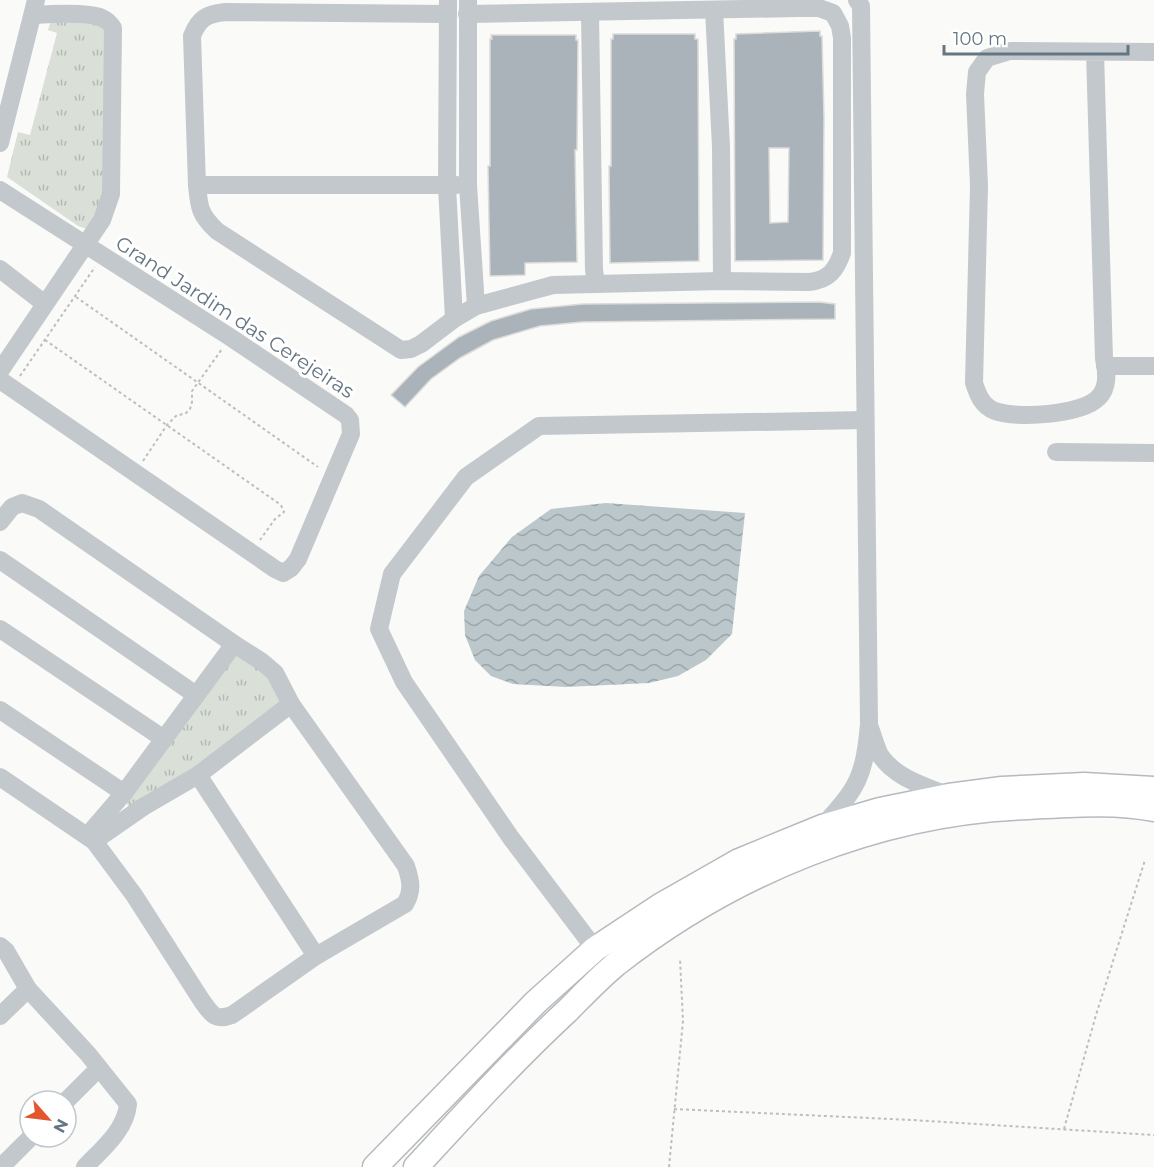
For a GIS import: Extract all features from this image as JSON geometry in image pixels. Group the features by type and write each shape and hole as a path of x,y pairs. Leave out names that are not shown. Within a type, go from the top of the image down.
{"main road":[{"path":"375,1167 536,1002 595,949 660,906 739,861 822,827 880,810 949,796 1002,789 1084,785 1154,789"},
{"path":"416,1167 548,1029 615,965 677,920 746,881 824,848 946,814 999,808 1073,805 1136,806 1154,809"}],"street":[{"path":"822,827 849,796 862,773 869,724 861,6 857,0"},
{"path":"0,143 35,7 63,14 102,17 113,28 111,194 102,220 85,246 0,190"},
{"path":"454,319 447,186 448,7 225,12 204,17 196,25 192,36 199,209 206,220 218,231 401,350 411,349 476,306 553,285 722,281 809,282 821,281 829,276 838,266 842,252 842,38 837,18 833,13 819,8 590,13 468,7 468,185 476,306"},
{"path":"714,10 721,147 722,281"},
{"path":"590,13 593,259 596,283"},
{"path":"1095,52 1107,376 1104,389 1098,398 1088,405 1062,412 1030,416 994,411 979,399 974,383 979,186 975,94 977,72 987,58 1010,51 1154,52"},
{"path":"447,57 468,57"},
{"path":"197,185 468,185"},
{"name":"Grand Jardim das Cerejeiras","path":"0,372 85,246 230,337 346,415 351,425 351,434 298,559 291,568 283,573 135,472 8,380"},
{"path":"0,269 45,303"},
{"path":"1106,366 1154,366"},
{"path":"595,949 511,838 404,682 379,629 392,574 466,477 539,426 865,420"},
{"path":"1056,452 1154,453"},
{"path":"0,522 12,507 22,503 39,509 261,661 275,673 291,704 406,866 412,882 410,896 405,904 316,956 232,1015 222,1018 216,1016 202,1001 134,895 91,839 0,777"},
{"path":"0,560 196,695"},
{"path":"0,629 164,739"},
{"path":"91,839 234,644"},
{"path":"91,839 198,775 291,704"},
{"path":"0,710 124,793"},
{"path":"869,724 880,754 892,768 921,785 949,796"},
{"path":"198,775 316,956"},
{"path":"0,946 6,951 28,989 128,1104 127,1112 117,1131 85,1167"},
{"path":"0,1016 28,989"},
{"path":"78,1089 99,1068"},
{"path":"1,1167 19,1149"}],"path":[{"path":"8,380 45,340 100,259"},
{"path":"76,297 318,467"},
{"path":"135,472 167,425 177,415 184,414 190,409 192,391 230,337"},
{"path":"45,340 281,505 284,512 275,519 259,543 255,555"},
{"path":"1064,1129 1096,1015 1145,860"},
{"path":"669,1167 683,1021 680,959"},
{"path":"674,1109 912,1120 1154,1135"}],"green space":[{"path":"52,17 107,23 114,195 87,229 78,226 7,177 18,132 30,135 57,33 48,30"},
{"path":"236,653 270,673 281,704 275,714 132,809 128,807 127,803"}],"water":[{"path":"606,503 745,513 732,634 706,660 678,676 649,683 566,687 513,684 491,676 475,660 465,635 464,611 479,576 512,537 551,509"}],"building":[{"path":"820,31 820,36 822,36 823,260 735,261 734,39 736,39 736,34","holes":["769,148 789,148 788,222 770,223"]},
{"path":"613,34 695,34 695,39 698,39 699,261 610,263 609,166 611,166 611,39 613,39"},
{"path":"491,35 576,35 576,40 578,40 577,150 575,150 577,262 525,263 525,275 490,276 488,166 490,166"},
{"path":"819,302 835,304 835,319 582,322 540,326 493,340 460,358 431,379 405,407 391,395 418,367 459,337 491,321 531,309 583,304"}]}
